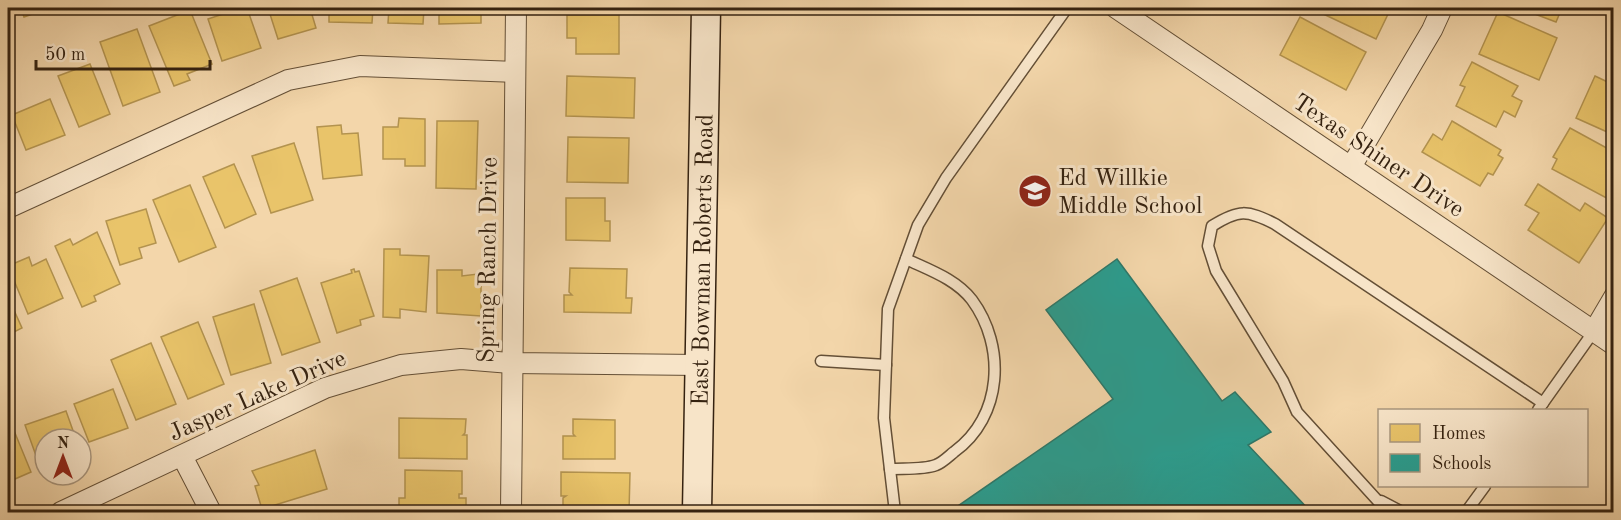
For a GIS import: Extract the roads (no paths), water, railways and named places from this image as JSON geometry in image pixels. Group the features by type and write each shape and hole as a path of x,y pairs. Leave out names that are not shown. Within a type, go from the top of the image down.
{"street":[{"name":"Spring Ranch Drive","path":"511,513 516,8"},
{"name":"East Bowman Roberts Road","path":"697,513 706,8"},
{"name":"Texas Shiner Drive","path":"1116,8 1614,345"},
{"path":"1351,167 1432,30 1442,8"},
{"path":"8,208 288,80 360,66 515,72"},
{"path":"1594,331 1614,297"},
{"name":"Jasper Lake Drive","path":"61,513 325,388 400,365 461,359 511,363 700,365"},
{"path":"182,456 211,513"}],"lane":[{"path":"894,513 884,418 888,309 918,225 946,178 1067,8"},
{"path":"1388,513 1297,412 1283,381 1216,271 1208,246 1212,226 1232,213 1254,213 1275,224 1541,407 1594,331"},
{"path":"890,469 935,465 963,446 981,422 992,399 996,377 991,335 972,300 939,274 906,260"},
{"path":"821,361 886,365"},
{"path":"1466,513 1484,487"},
{"path":"1373,496 1402,513"}],"place":[{"name":"Ed Willkie Middle School","path":"1035,191"}]}
